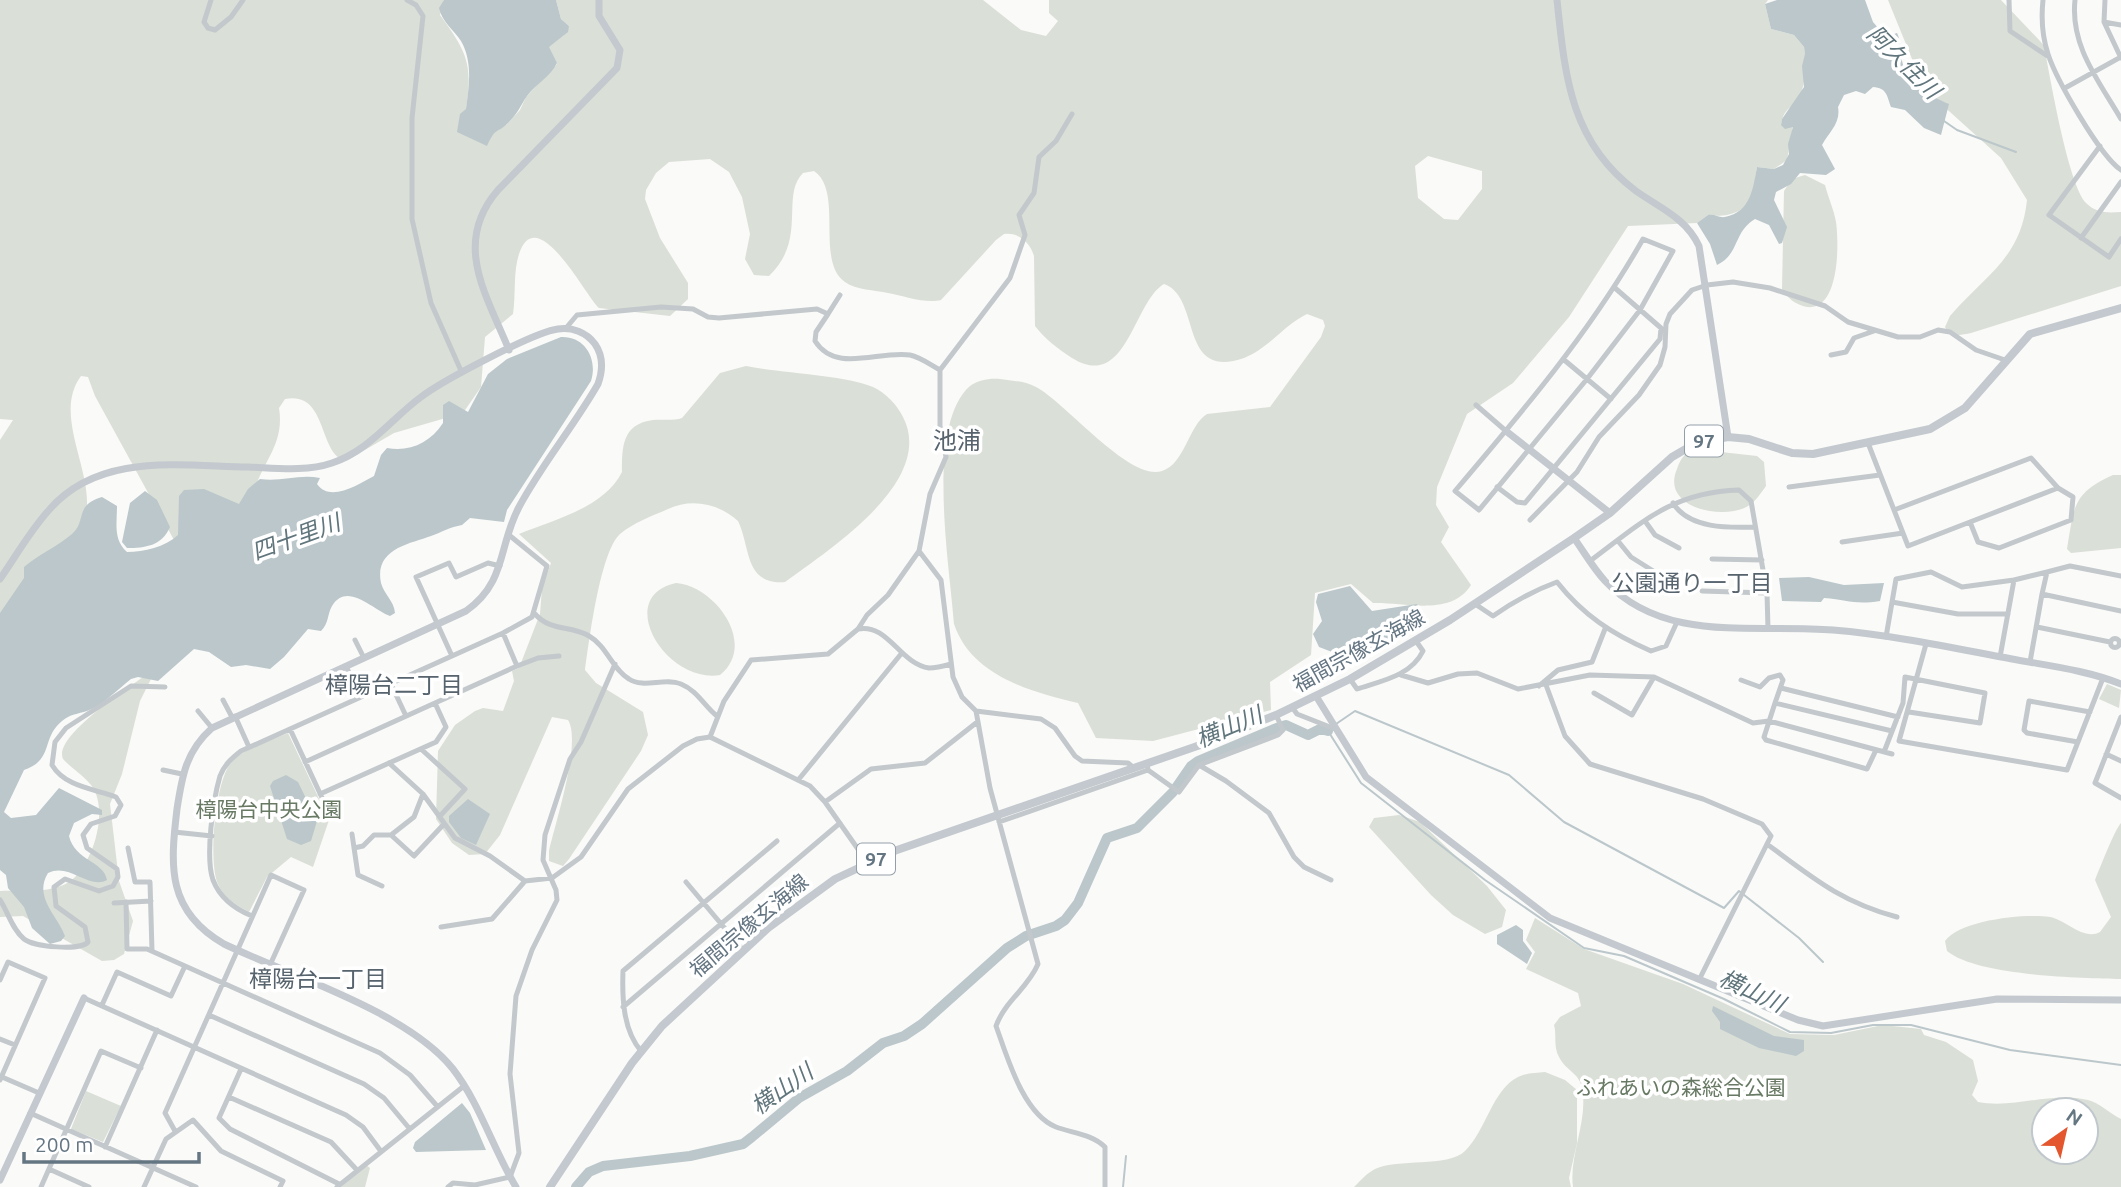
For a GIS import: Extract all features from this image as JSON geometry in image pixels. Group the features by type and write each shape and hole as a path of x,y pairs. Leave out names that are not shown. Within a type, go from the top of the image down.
{"main road":[{"name":"福間宗像玄海線","path":"550,1187 641,1051 682,1005 743,950 810,896 867,862 1134,768 1148,767 1276,715 1350,680 1475,604 1574,538 1610,513 1680,452 1696,443 1727,433 1802,454 1930,429 1965,408 2005,360 2037,330 2121,308"}],"street":[{"path":"211,0 204,22 206,27 215,30 231,17 243,0"},
{"path":"407,0 421,10 424,23 411,127 412,219 431,303 463,373"},
{"path":"509,350 478,273 475,235 482,212 491,198 617,68 620,50 599,16 599,0"},
{"path":"1557,0 1569,90 1586,133 1620,177 1678,218 1691,231 1699,246 1707,285 1727,433"},
{"path":"2009,0 2010,31 2049,57"},
{"path":"2043,0 2041,19 2049,57 2099,146 2121,170"},
{"path":"2075,0 2074,29 2081,53 2121,119"},
{"path":"2065,88 2121,57 2104,22 2105,0"},
{"path":"2104,22 2121,25"},
{"path":"710,737 717,716 751,660 828,654 858,629 867,615 894,587 919,551 930,494 946,457 940,426 940,370 1010,278 1025,235 1019,215 1034,193 1038,161 1056,141 1072,114"},
{"path":"2099,146 2049,215 2109,257 2121,239"},
{"path":"2081,238 2121,182"},
{"path":"1643,239 1673,251 1640,310 1479,510 1455,491 1563,359 1615,288 1643,239"},
{"path":"1530,520 1568,482 1599,437 1639,395 1660,365 1670,314 1692,290 1733,282 1770,288 1825,306 1848,322 1898,338 1920,337 1938,330 1950,332 1989,356 2005,360"},
{"path":"1497,487 1517,502 1525,503 1660,339 1661,328 1615,288"},
{"path":"840,295 815,337 820,347 833,356 845,359 909,355 940,370"},
{"path":"566,328 577,315 661,307 693,309 708,317 719,318 812,309 828,314"},
{"path":"0,579 50,509 70,490 93,477 142,466 296,468 332,463 354,454 419,398 546,332 566,328 584,334 594,343 602,362 601,377 519,506 494,583 481,600 466,611 437,625 212,728 189,755 182,774 174,832 172,871 180,898 203,930 237,951 410,1030 442,1057 464,1086 507,1179 516,1187"},
{"path":"1831,355 1846,352 1854,338 1874,331"},
{"path":"1563,359 1611,399"},
{"path":"1476,405 1568,482 1610,513"},
{"path":"1868,443 1908,546 2059,488"},
{"path":"1894,510 2031,458 2059,488 2073,497 2071,520 1999,548 1978,542 1970,522"},
{"path":"1789,488 1880,475"},
{"path":"1590,561 1672,503 1696,494 1739,490 1751,501 1767,593 1768,629"},
{"path":"1672,503 1682,513 1716,527 1755,527"},
{"path":"1644,521 1655,535 1679,548"},
{"path":"1842,542 1903,533"},
{"path":"509,535 547,566 538,587 535,614"},
{"path":"1574,538 1617,592 1677,622 1712,629 1832,629 2030,662 2121,684"},
{"path":"1618,541 1639,563 1666,579"},
{"path":"919,551 942,580 951,664 958,691 976,710 1041,719 1055,728 1075,756 1082,761 1128,763 1134,768"},
{"path":"1712,559 1762,560"},
{"path":"452,656 416,577 450,563 456,577 488,563 500,566"},
{"path":"1886,637 1896,579 1922,572 1937,573 1962,587 2014,580 2070,566 2121,576"},
{"path":"2030,662 2047,572"},
{"path":"2000,657 2014,580"},
{"path":"1475,604 1493,615 1517,599 1531,596 1557,582 1570,599 1605,629 1651,651 1666,646 1677,622"},
{"path":"1702,591 1767,593"},
{"path":"2042,594 2121,611"},
{"path":"1892,602 1958,614 2008,614"},
{"path":"252,916 231,905 214,881 209,857 220,776 229,761 249,747 503,633 535,614"},
{"path":"535,614 557,629 586,634 597,640 625,677 638,683 666,681 682,685 695,692 717,716"},
{"path":"2036,627 2110,642"},
{"path":"858,629 870,629 881,634 901,654 930,668 951,664"},
{"path":"1543,685 1558,670 1592,662 1605,629"},
{"path":"503,633 517,666"},
{"path":"355,640 364,658"},
{"path":"1350,680 1357,689 1401,675 1421,656 1423,651 1416,641"},
{"path":"1926,644 1919,681 1899,741 2067,770 2103,678"},
{"path":"799,779 901,654"},
{"path":"305,762 517,666 538,658 559,656"},
{"path":"500,1187 507,1179 519,1153 510,1074 516,996 532,950 555,906 557,895 543,860 545,835 570,759 581,743 615,664"},
{"path":"346,666 360,697"},
{"path":"1401,675 1428,683 1466,672 1492,678 1518,689 1590,675 1654,677 1753,723 1769,720 1892,754"},
{"path":"1741,680 1760,687 1769,678 1780,675 1783,680 1764,737 1766,740 1867,769 1876,750"},
{"path":"1594,692 1633,715 1654,677"},
{"path":"1884,752 1898,717 1905,677 1985,693 1980,723 1909,712"},
{"path":"391,684 406,716"},
{"path":"1543,685 1565,736 1590,764 1703,799 1762,824 1772,836 1699,980"},
{"path":"0,900 14,927 29,942 78,949 88,942 82,925 56,906 54,887 65,879 99,891 113,886 118,877 117,869 87,848 83,835 92,824 115,816 121,805 116,797 89,790 58,773 52,765 53,747 66,728 131,686 165,687"},
{"path":"1780,688 1898,717"},
{"path":"1316,696 1366,777 1550,918 1798,1020 1823,1026 1997,999 2121,1000"},
{"path":"223,700 249,747"},
{"path":"2078,742 2027,733 2024,730 2029,701 2090,712"},
{"path":"320,794 436,742 446,727 435,703"},
{"path":"1775,703 1892,731"},
{"path":"1292,707 1297,714 1335,729"},
{"path":"976,710 976,723 998,818 1038,964 1033,975 1001,1010 996,1026 1022,1092 1045,1120 1052,1126 1100,1142 1105,1147 1105,1187"},
{"path":"198,711 212,728"},
{"path":"998,818 1148,767 1179,792 1199,765 1278,735 1283,730 1276,715"},
{"path":"2120,722 2095,783 2121,798"},
{"path":"825,802 871,769 925,763 976,723"},
{"path":"290,729 331,817"},
{"path":"389,763 423,794 460,842 490,856 525,881 552,878 589,849 622,796 647,772 683,746 697,739 710,737 799,779 825,802 867,862"},
{"path":"421,749 465,789 440,816"},
{"path":"2106,754 2121,761"},
{"path":"1199,765 1226,780 1269,813 1294,857 1304,867 1331,880"},
{"path":"163,770 182,774"},
{"path":"354,848 363,846 374,835 391,835 414,817 423,794"},
{"path":"623,1007 841,823"},
{"path":"391,835 414,856 444,824"},
{"path":"174,832 212,836"},
{"path":"352,834 358,875 382,886"},
{"path":"641,1051 635,1044 623,1007 623,971 777,841"},
{"path":"1768,844 1835,894 1864,908 1898,917"},
{"path":"128,848 135,883 150,882 152,951"},
{"path":"175,1131 164,1113 271,875 304,890 270,965"},
{"path":"441,927 492,919 525,881"},
{"path":"686,882 743,950"},
{"path":"114,903 151,901"},
{"path":"125,902 127,949 152,951 380,1053 410,1074 437,1106"},
{"path":"0,980 8,962 45,978 1,1078 39,1093"},
{"path":"102,1005 117,972 171,996 185,966"},
{"path":"0,1180 84,998 346,1115 363,1127 380,1150"},
{"path":"209,1015 364,1084 384,1098 409,1128"},
{"path":"105,1147 157,1030"},
{"path":"0,1039 15,1045"},
{"path":"41,1187 101,1051 141,1068"},
{"path":"242,1069 219,1118 230,1129 338,1185 464,1086"},
{"path":"229,1097 331,1142 356,1169"},
{"path":"30,1113 196,1187"},
{"path":"144,1187 166,1139 193,1120 221,1152 283,1181 280,1187"},
{"path":"49,1169 89,1187"},
{"path":"448,1187 453,1183 475,1185 507,1179"}],"green space":[{"path":"0,0 444,0 440,15 466,59 469,81 466,109 494,131 507,124 520,110 526,97 557,64 548,47 564,35 569,26 561,19 556,0 983,0 1021,30 1046,36 1058,21 1049,13 1049,0 1768,0 1765,4 1771,29 1794,35 1804,47 1802,91 1784,114 1781,125 1793,126 1787,160 1774,169 1757,167 1754,193 1750,202 1734,213 1708,215 1697,223 1628,226 1569,317 1513,383 1467,414 1437,487 1436,505 1449,527 1441,542 1471,585 1462,595 1452,601 1426,606 1373,603 1351,584 1315,593 1311,655 1270,682 1271,710 1153,741 1096,738 1078,703 1022,687 1004,678 988,669 962,642 954,624 944,498 944,463 948,432 956,405 970,386 980,381 1019,381 1048,395 1098,439 1133,465 1149,471 1162,471 1176,461 1195,427 1207,414 1270,407 1321,337 1325,326 1323,320 1307,314 1253,354 1223,362 1209,358 1200,348 1183,304 1176,292 1164,284 1153,294 1117,354 1105,363 1090,365 1062,351 1035,326 1034,256 1019,236 1004,234 996,240 941,300 915,299 849,285 836,272 832,259 827,194 823,181 814,171 803,173 797,183 793,194 788,248 769,276 754,275 745,259 750,234 742,197 729,172 710,159 669,162 656,173 646,190 645,199 660,238 688,283 688,299 670,316 599,308 549,244 537,238 527,240 517,261 513,314 485,337 481,387 463,413 394,433 346,461 337,456 331,448 316,413 309,404 299,399 285,399 279,408 278,436 258,481 252,508 174,540 95,396 88,377 81,376 73,392 71,409 72,427 85,483 85,517 60,556 0,622 0,440 13,420 0,419","holes":["1428,156 1482,171 1482,189 1458,220 1444,219 1418,198 1415,166"]},
{"path":"1888,0 2001,0 2040,41 2044,46 2066,153 2079,192 2086,203 2098,211 2121,212 2121,286 1971,333 1956,335 1947,330 1945,327 1950,316 2009,252 2023,220 2027,200 2001,158 1929,93 1921,81"},
{"path":"1805,175 1825,185 1837,232 1837,259 1831,287 1826,298 1818,305 1807,307 1792,301 1782,289 1784,191 1792,179"},
{"path":"746,366 861,383 887,396 903,417 909,441 905,465 892,489 851,532 785,582 762,578 751,563 738,521 713,506 695,503 677,506 643,520 620,534 613,544 601,578 585,670 596,683 643,712 648,735 641,751 569,859 563,866 549,861 572,746 568,720 552,717 500,835 485,854 469,855 452,843 436,819 438,751 455,725 475,711 483,708 503,711 514,681 512,671 519,668 540,614 542,588 551,563 519,534 562,518 603,495 622,472 622,454 626,438 635,426 653,420 682,418 720,373"},
{"path":"1694,449 1757,456 1764,462 1766,486 1753,502 1737,510 1724,512 1697,508 1686,502 1678,493 1674,482 1681,460"},
{"path":"2113,475 2121,475 2121,548 2071,553 2067,549 2077,503 2090,488"},
{"path":"676,583 705,594 727,618 735,648 731,662 720,675 700,674 681,666 666,654 654,638 648,621 649,605 658,591"},
{"path":"157,667 140,701 122,774 110,804 119,881 133,921 124,954 114,960 102,961 23,916 0,917 0,891 44,890 61,886 78,874 92,851 99,822 99,808 91,785 63,759 63,749 83,723"},
{"path":"2107,684 2121,690 2119,708 2099,699"},
{"name":"樟陽台中央公園","path":"288,733 329,820 313,867 291,857 267,877 249,912 227,897 215,874 217,804 225,773 236,758"},
{"path":"1399,815 1420,822 1487,886 1506,910 1502,927 1485,934 1453,915 1431,895 1369,827 1374,818"},
{"path":"2121,823 2121,979 2005,971 1981,966 1947,951 1945,941 1964,928 2010,917 2050,917 2081,932 2100,932 2111,917 2095,880"},
{"name":"ふれあいの森総合公園","path":"1535,918 1584,949 1683,984 1790,1034 1834,1035 1883,1025 1921,1029 1924,1035 1946,1042 1973,1060 1978,1081 1972,1095 1978,1102 1992,1104 2030,1101 2030,1166 2100,1166 2100,1106 2121,1119 2121,1187 1573,1187 1573,1164 1582,1118 1583,1095 1577,1077 1557,1053 1554,1025 1560,1017 1581,1006 1578,993 1526,969 1535,952 1526,940"},
{"path":"1545,1072 1565,1080 1577,1090 1577,1143 1569,1178 1571,1187 1354,1187 1372,1171 1385,1166 1457,1156 1472,1143 1495,1101 1509,1083 1524,1075"},
{"path":"86,1091 121,1106 103,1142 71,1129"},
{"path":"366,1165 370,1168 365,1187 341,1187"}],"water":[{"path":"444,0 556,0 561,19 569,26 568,32 549,47 557,63 554,68 527,96 512,119 495,133 487,146 457,132 460,114 466,109 469,66 461,41 445,22 439,8"},
{"path":"1777,0 1865,0 1873,22 1886,37 1897,33 1903,64 1912,79 1926,92 1949,104 1941,135 1924,128 1905,110 1891,107 1886,93 1881,89 1873,87 1865,94 1856,91 1844,95 1838,107 1836,123 1822,145 1835,169 1826,175 1800,173 1791,184 1776,192 1774,200 1787,227 1782,243 1779,244 1769,225 1755,219 1743,230 1730,255 1717,265 1710,244 1697,223 1708,215 1725,217 1740,210 1749,198 1757,167 1774,169 1783,165 1789,154 1788,144 1793,127 1785,129 1781,125 1782,119 1804,87 1802,66 1805,54 1804,47 1794,35 1771,29 1765,4"},
{"name":"四十里川","path":"561,337 577,340 588,350 593,365 591,381 507,510 504,522 470,518 462,525 404,545 388,555 380,572 381,583 395,613 390,616 360,599 345,596 332,606 321,631 308,629 270,669 246,665 231,667 209,652 194,649 158,681 138,677 131,679 99,705 68,717 56,728 40,761 24,770 4,812 11,818 36,815 59,788 102,810 102,815 92,814 74,823 69,836 77,851 101,869 107,880 93,882 64,871 48,873 43,890 45,898 65,936 61,941 50,944 32,928 24,907 8,888 6,875 0,870 0,613 24,578 24,567 72,534 88,504 102,497 117,506 120,542 127,552 134,552 161,546 178,535 179,496 184,490 204,489 239,504 248,489 260,479 320,478 317,484 329,492 353,487 374,476 381,455 387,448 404,449 432,436 443,423 443,405 449,401 468,412 488,374 507,359"},
{"path":"145,491 157,500 170,527 158,542 152,545 127,548 122,542 130,503"},
{"path":"1809,577 1844,585 1884,583 1880,601 1858,602 1824,598 1821,602 1782,601 1779,578"},
{"path":"1350,586 1372,611 1417,604 1420,611 1411,628 1353,660 1319,647 1313,634 1322,621 1316,602 1318,594"},
{"path":"286,775 298,782 317,821 311,841 301,845 287,839 270,786 273,781"},
{"path":"468,799 490,814 476,845 461,838 449,822 449,816"},
{"path":"1516,925 1523,930 1523,941 1532,953 1527,964 1497,944 1497,935"},
{"path":"1713,1006 1774,1036 1804,1040 1804,1051 1796,1056 1759,1048 1720,1029 1720,1022 1712,1011"},
{"path":"462,1103 470,1113 486,1150 416,1152 413,1148 415,1142"}],"waterway":[{"name":"阿久住川","path":"1944,121 1957,130 2016,152"},
{"path":"1336,724 1355,711 1509,775 1564,822 1724,908 1739,891 1799,938 1823,962"},
{"name":"横山川","path":"576,1187 589,1172 603,1166 690,1156 743,1144 799,1098 847,1071 883,1043 904,1036 922,1024 1007,948 1026,936 1056,926 1065,920 1078,903 1107,838 1137,828 1173,792 1191,766 1198,761 1286,725 1308,735 1320,729 1328,731"},
{"name":"横山川","path":"1329,730 1361,783 1485,880 1584,948 1624,956 1724,999 1790,1032 1831,1033 1873,1025 1911,1025 2010,1050 2121,1065"},
{"path":"1123,1187 1126,1156"}],"district":[{"name":"池浦","path":"957,441"},
{"name":"公園通り一丁目","path":"1692,583"},
{"name":"樟陽台二丁目","path":"394,685"},
{"name":"樟陽台一丁目","path":"318,979"}]}
